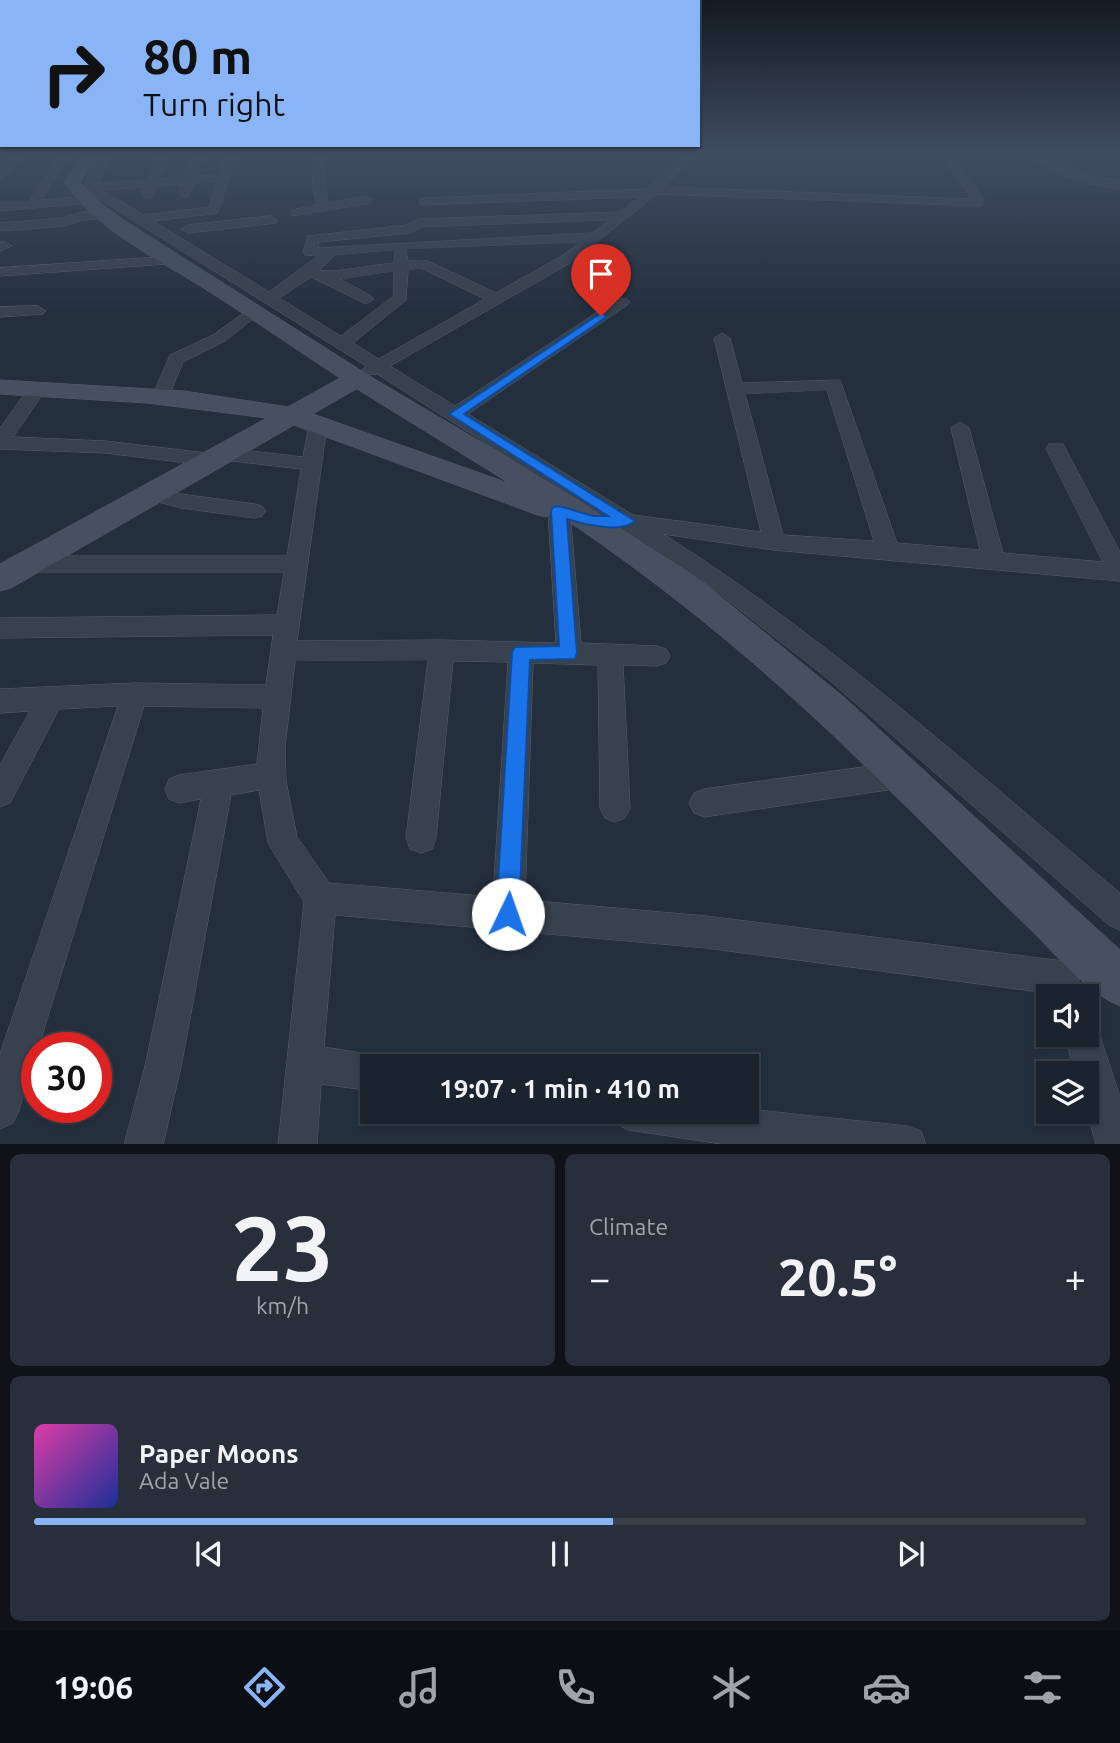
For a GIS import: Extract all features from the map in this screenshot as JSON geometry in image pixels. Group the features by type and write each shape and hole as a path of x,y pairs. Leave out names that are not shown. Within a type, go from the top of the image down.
{"street":[{"path":"0,227 56,223 82,216 88,208"},
{"path":"106,208 174,260 227,281"},
{"path":"114,208 162,233 227,281 368,373 609,521 710,575 836,670 1120,915"},
{"path":"175,215 178,208"},
{"path":"139,219 215,208"},
{"path":"296,213 322,208"},
{"path":"10,572 219,457 305,421 368,373 565,260 631,208"},
{"path":"594,237 310,252 313,239 410,229 419,223 622,216"},
{"path":"162,233 271,220"},
{"path":"505,220 505,241"},
{"path":"343,343 401,297 401,246"},
{"path":"160,399 176,359 219,338 310,271 331,251"},
{"path":"0,272 174,260"},
{"path":"328,278 349,271 423,264 496,299"},
{"path":"310,271 366,299"},
{"path":"455,414 622,302"},
{"path":"262,304 343,343 368,373 455,414 609,521 640,552 803,682 1120,982"},
{"path":"0,312 38,311"},
{"path":"722,338 774,542"},
{"path":"735,389 834,384 888,550"},
{"path":"0,387 265,410 305,421 503,494 559,511 609,521 774,542 1120,572"},
{"path":"0,443 37,389"},
{"path":"298,1144 320,898 284,843 272,775 271,747 312,464 305,421"},
{"path":"960,428 994,560"},
{"path":"0,443 105,447 312,464"},
{"path":"1056,449 1120,572"},
{"path":"154,494 181,501 255,510"},
{"path":"559,511 569,653"},
{"path":"10,572 296,564"},
{"path":"0,628 287,625"},
{"path":"284,651 442,650 657,656"},
{"path":"421,838 442,650"},
{"path":"508,914 521,652"},
{"path":"610,655 615,808"},
{"path":"0,701 135,694 279,697"},
{"path":"0,1110 135,694"},
{"path":"0,793 51,698"},
{"path":"179,789 272,775"},
{"path":"704,803 901,775"},
{"path":"143,1144 164,1062 219,783"},
{"path":"320,898 706,932 1046,984"},
{"path":"1044,912 1065,984"},
{"path":"1086,1047 1116,1144"},
{"path":"305,1063 360,1071"},
{"path":"679,1124 722,1135 907,1144"}],"route":[{"path":"508,914 521,652 569,653 559,511 593,521 627,521 455,414 601,316"}]}
